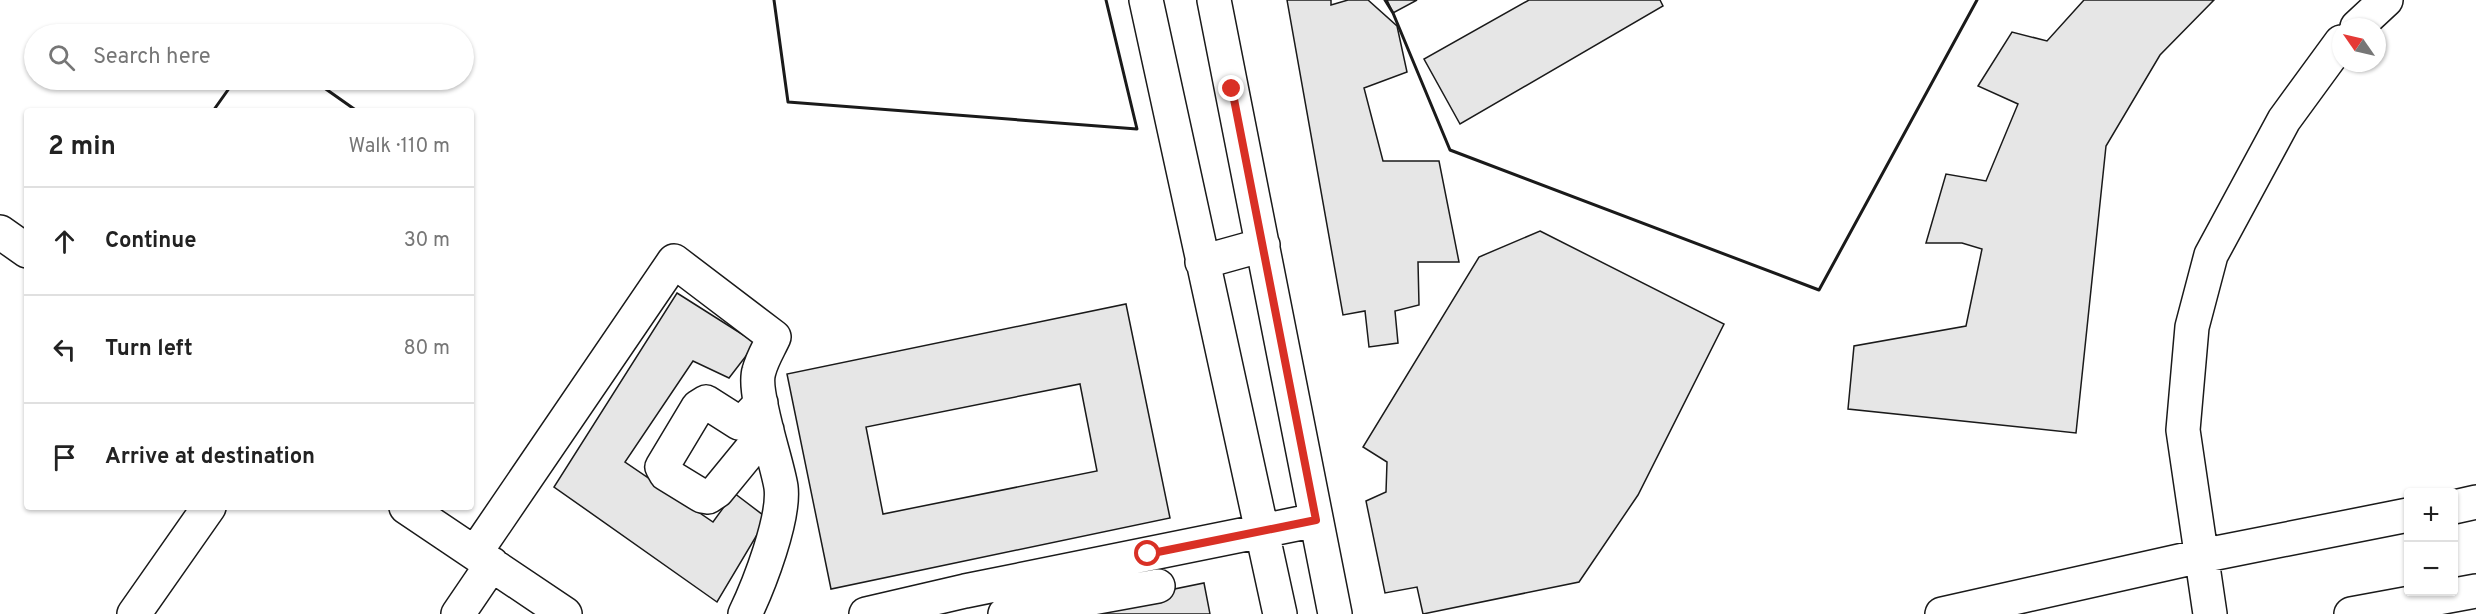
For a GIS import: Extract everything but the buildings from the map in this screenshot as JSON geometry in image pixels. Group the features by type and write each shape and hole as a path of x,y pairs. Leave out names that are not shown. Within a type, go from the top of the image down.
{"street":[{"path":"1146,0 1280,614"},
{"path":"1214,0 1335,614"},
{"path":"2367,18 2386,0"},
{"path":"2210,614 2183,430 2192,327 2211,255 2284,120 2332,54"},
{"path":"0,232 24,249"},
{"path":"1202,262 1263,245"},
{"path":"458,614 484,558 674,261 774,338 758,373 764,417 781,487 781,505 754,597 745,614"},
{"path":"2458,506 2476,502"},
{"path":"134,614 207,510"},
{"path":"411,510 566,614"},
{"path":"1942,614 2201,556 2404,516"},
{"path":"866,614 968,603 1263,530 1316,520"},
{"path":"1005,614 1158,586"},
{"path":"2351,614 2476,591"}],"wall":[{"path":"774,0 788,102 1137,129 1106,0"},
{"path":"1385,0 1393,13 1450,150 1819,290 1977,0"},
{"path":"215,108 228,90"},
{"path":"327,90 353,108"}],"route":[{"path":"1148,554 1316,520 1232,89"}]}
